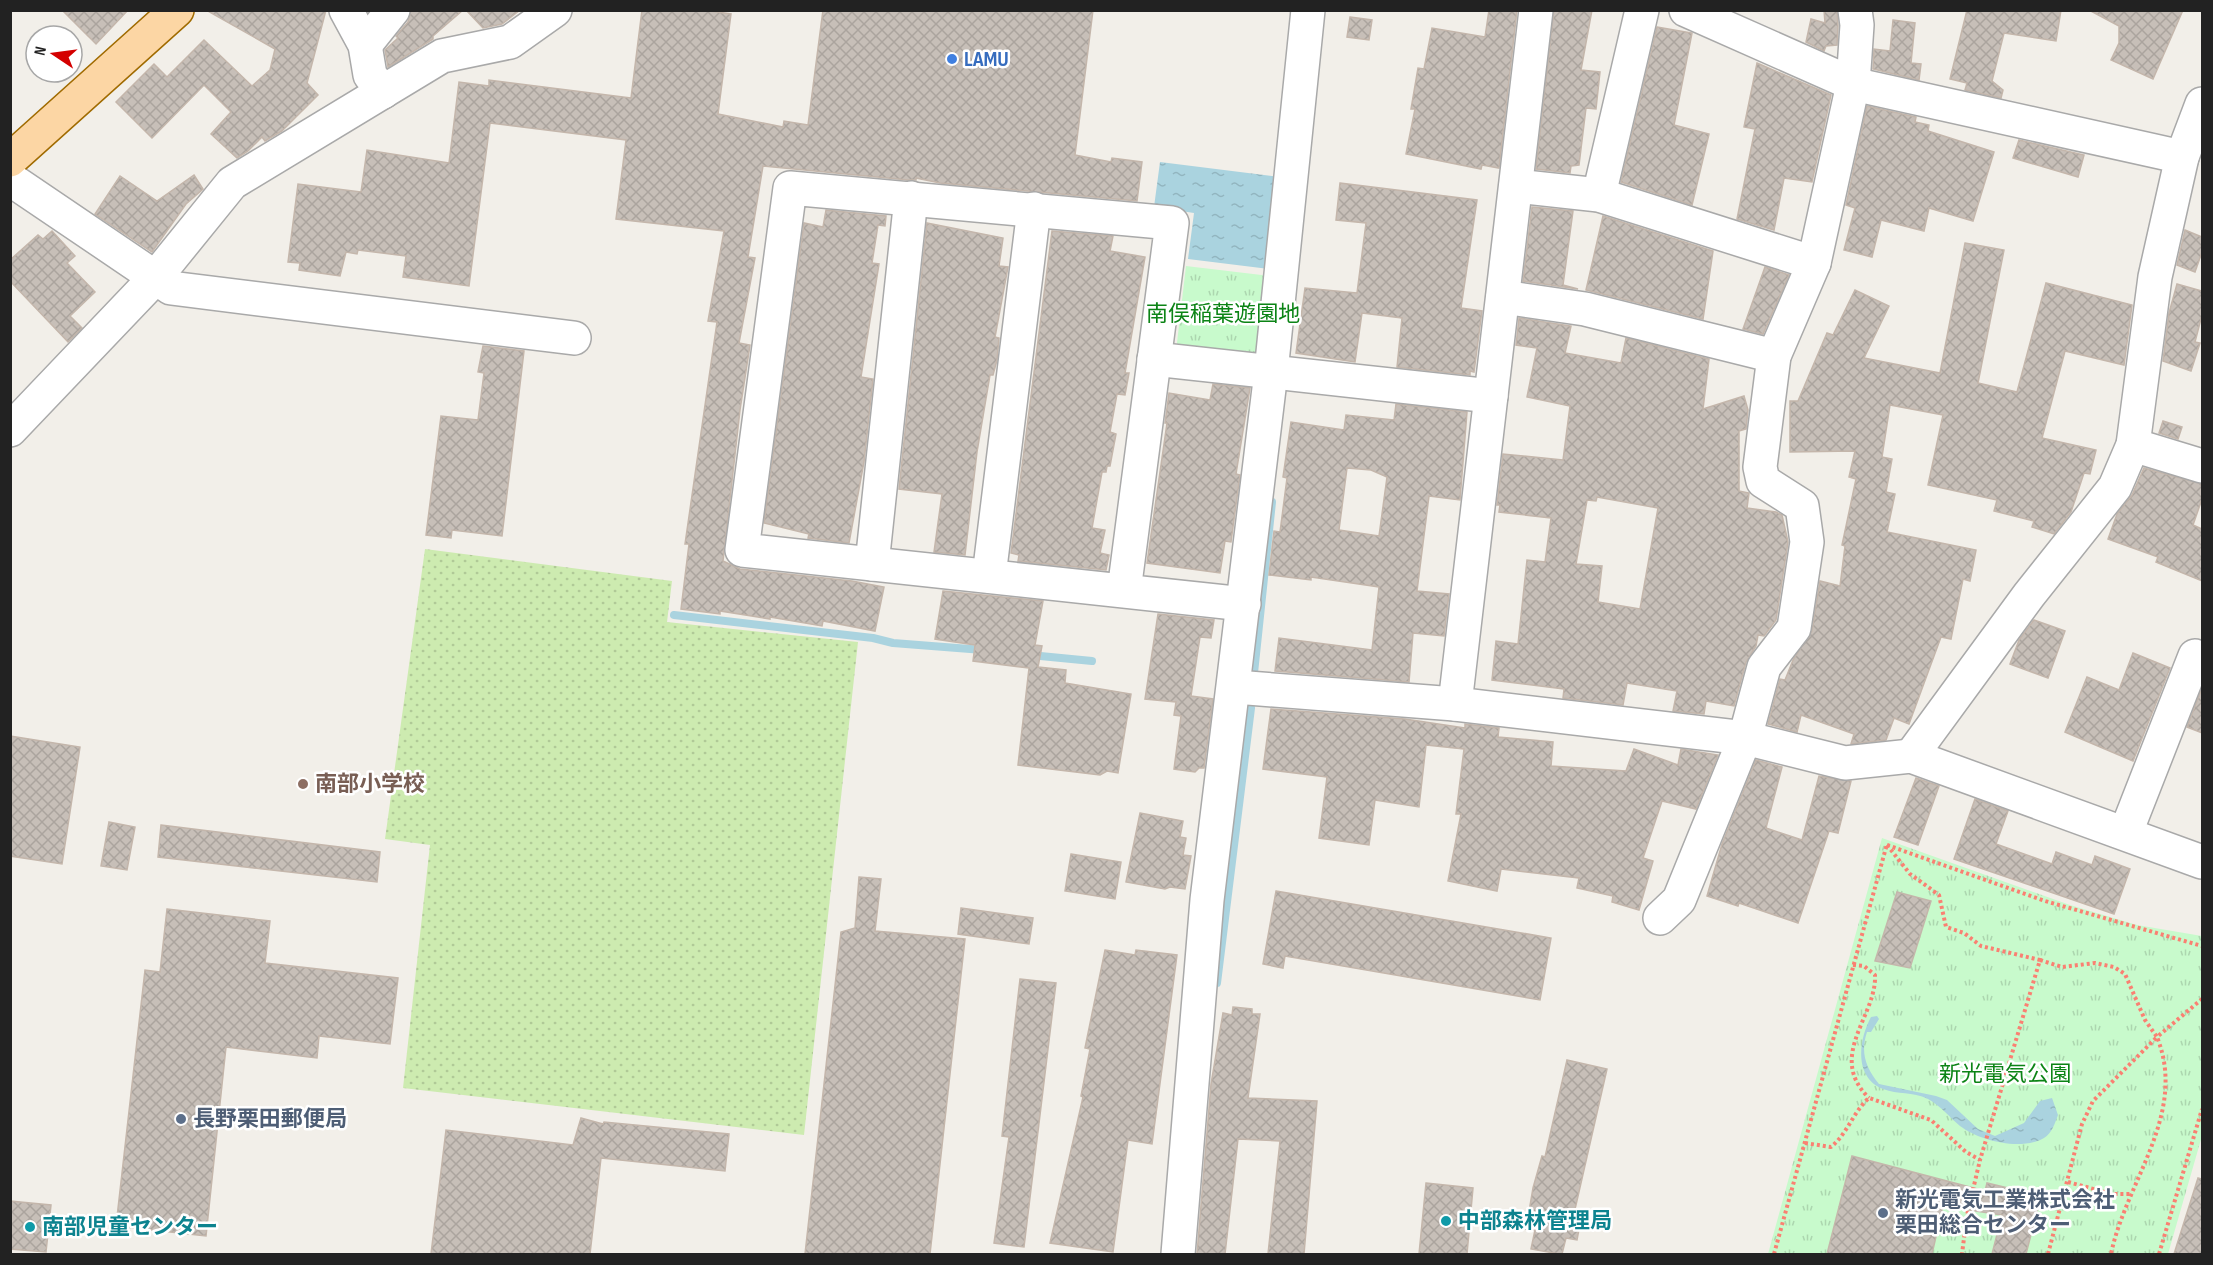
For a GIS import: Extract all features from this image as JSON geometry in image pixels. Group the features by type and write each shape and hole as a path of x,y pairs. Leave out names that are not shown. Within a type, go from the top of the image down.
{"main road":[{"path":"10,160 177,10"}],"street":[{"path":"346,10 365,45 370,75 383,92"},
{"path":"365,45 393,10"},
{"path":"10,430 155,278 232,183 442,56 510,42 555,10"},
{"path":"1178,1254 1208,900 1271,372 1308,10"},
{"path":"1455,704 1536,10"},
{"path":"1599,195 1642,10"},
{"path":"1686,10 1853,84 2182,157"},
{"path":"1660,918 1678,900 1745,738 1764,667 1794,628 1807,542 1802,506 1763,481 1760,467 1774,356 1814,263 1853,84 1857,24 1855,10"},
{"path":"1911,756 2030,595 2115,487 2133,445 2155,277 2182,157 2202,104"},
{"path":"10,179 171,288 574,338"},
{"path":"1516,186 1599,195 1814,263"},
{"path":"1124,591 1172,223 790,188 742,550 1244,604"},
{"path":"872,564 911,198"},
{"path":"989,576 1034,209"},
{"path":"1503,297 1585,309 1774,356"},
{"path":"1154,359 1491,396"},
{"path":"2133,445 2202,466"},
{"path":"2126,832 2195,656 2202,659"},
{"path":"1235,687 1455,704 1745,738 1845,763 1911,756 2202,861"}],"path":[{"path":"1887,844 2045,901 2202,946"},
{"path":"1887,844 1910,874 1939,895 1946,927 1964,933 1981,946 2062,967 2096,963 2114,967 2125,974 2145,1020 2157,1037 2165,1056 2166,1095 2161,1119 2111,1254"},
{"path":"1774,1254 1887,844"},
{"path":"1962,1254 1967,1215 1980,1160 2040,960"},
{"path":"1854,965 1864,966 1875,975 1876,987 1861,1020 1853,1053 1858,1088 1869,1098 1931,1120 1966,1152 1980,1160"},
{"path":"2048,1254 2082,1124 2093,1101 2157,1037 2202,999"},
{"path":"1805,1143 1832,1147 1847,1129 1859,1107 1869,1098"},
{"path":"2158,1254 2202,1109"},
{"path":"2068,1182 2112,1194 2132,1194"}],"green space":[{"name":"南俣稲葉遊園地","path":"1186,266 1270,276 1260,361 1176,351"},
{"path":"425,549 672,581 667,622 858,642 804,1135 403,1088 430,845 385,839"},
{"name":"新光電気公園","path":"1882,838 2070,905 2137,925 2202,936 2202,1136 2168,1254 1768,1254"}],"water":[{"path":"1160,162 1280,177 1269,269 1188,259 1194,213 1154,207"},
{"path":"1877,1016 1879,1019 1871,1032 1867,1032 1864,1053 1868,1066 1879,1084 1947,1100 1978,1129 1995,1136 2024,1123 2040,1101 2052,1098 2058,1115 2051,1131 2044,1138 2024,1144 1989,1140 1960,1126 1928,1099 1889,1091 1873,1083 1867,1076 1861,1057 1867,1026 1871,1017"}],"building":[{"path":"62,10 128,10 96,44 84,32 84,24 76,24"},
{"path":"206,10 326,10 307,83 318,95 282,131 265,141 262,137 237,158 211,134 231,112 204,85 152,138 116,102 154,64 167,77 204,40 252,86 270,70 275,49"},
{"path":"411,10 463,10 433,36 433,39 388,67 385,50 398,38 396,36 408,22"},
{"path":"466,10 520,10 502,24 483,28"},
{"path":"642,10 704,10 731,14 718,114 783,127 784,121 808,125 823,10 1093,10 1075,155 1111,162 1112,158 1142,162 1137,201 940,183 916,178 916,180 908,180 763,166 748,257 755,258 739,343 750,345 740,410 723,561 740,569 852,581 884,587 875,631 823,621 822,626 770,617 770,619 720,611 720,614 681,609 689,544 685,544 717,322 708,321 724,231 616,219 626,140 490,123 469,286 403,277 406,256 358,250 357,254 346,252 340,276 299,270 300,263 288,262 298,184 361,192 367,150 449,163 459,82 489,86 489,80 631,98"},
{"path":"1489,10 1517,10 1499,168 1482,165 1481,169 1406,154 1415,109 1411,109 1418,68 1424,69 1432,28 1485,37"},
{"path":"1554,10 1592,10 1581,70 1600,72 1596,109 1586,108 1579,165 1571,166 1570,173 1536,169"},
{"path":"1824,10 1837,10 1838,26 1837,45 1826,46 1824,51 1806,42 1811,19 1825,23"},
{"path":"1967,10 2061,10 2056,41 2004,33 1992,81 2003,90 2001,98 1965,90 1967,83 1950,79"},
{"path":"2089,10 2183,10 2153,79 2111,60 2119,43 2119,26"},
{"path":"1350,17 1372,20 1369,40 1347,37"},
{"path":"1893,20 1915,23 1911,63 1921,64 1919,80 1873,69 1874,49 1890,51"},
{"path":"1657,27 1692,33 1674,125 1709,134 1692,205 1621,182"},
{"path":"1757,63 1831,95 1812,182 1784,178 1774,230 1737,219 1755,129 1744,127"},
{"path":"1867,106 1916,117 1915,122 1929,125 1928,131 1994,152 1973,221 1929,208 1924,231 1881,220 1872,257 1844,250 1855,208 1846,205"},
{"path":"2019,140 2084,155 2078,177 2013,158"},
{"path":"194,175 203,189 186,204 152,252 95,214 120,176 157,201"},
{"path":"1340,183 1477,200 1461,308 1482,311 1474,372 1470,371 1470,375 1397,367 1402,318 1362,313 1355,362 1296,353 1305,288 1357,293 1366,223 1336,220"},
{"path":"1532,207 1573,211 1563,285 1578,289 1523,281"},
{"path":"826,210 886,216 885,226 878,225 872,263 879,264 861,377 873,379 864,462 849,543 808,538 809,534 764,523 804,223 823,227"},
{"path":"1603,216 1713,251 1703,319 1586,290"},
{"path":"927,223 1003,238 999,266 1008,267 995,337 999,338 997,360 993,375 990,375 977,452 965,555 934,552 942,494 899,489"},
{"path":"2185,230 2202,237 2202,252 2195,272 2177,265"},
{"path":"52,231 75,256 67,263 95,292 70,316 82,328 68,342 10,281 10,260 38,235 43,239"},
{"path":"1052,231 1113,236 1110,251 1145,257 1125,373 1129,373 1125,395 1117,394 1110,432 1116,434 1110,466 1107,466 1106,472 1102,472 1092,528 1105,530 1100,553 1109,555 1106,570 1018,561 1019,555 1011,553"},
{"path":"1965,243 2004,250 1978,383 2017,392 2046,283 2132,305 2124,365 2065,351 2042,438 2096,450 2090,474 2084,473 2071,512 2054,534 2032,527 2034,521 1994,511 1997,500 1928,485 1943,415 1890,405 1882,457 1892,459 1886,492 1895,494 1887,532 1976,550 1970,581 1963,579 1951,639 1941,637 1909,724 1894,718 1886,740 1851,744 1854,734 1801,715 1797,732 1768,724 1780,679 1785,680 1793,660 1812,631 1820,581 1840,586 1845,546 1842,545 1856,479 1849,477 1855,451 1790,452 1790,401 1798,401 1827,333 1833,335 1855,290 1889,306 1864,358 1940,373"},
{"path":"1765,267 1789,275 1763,334 1743,329"},
{"path":"2177,284 2202,291 2202,315 2195,342 2200,343 2191,371 2163,361 2169,313"},
{"path":"1519,318 1571,326 1565,353 1621,363 1626,338 1709,359 1703,409 1744,396 1748,410 1746,429 1739,431 1739,491 1749,493 1747,508 1782,515 1788,542 1776,620 1764,636 1758,635 1756,646 1746,662 1734,706 1706,701 1704,714 1673,711 1677,691 1627,683 1623,705 1563,698 1564,689 1492,680 1496,641 1518,644 1527,560 1545,562 1551,518 1499,512 1500,505 1497,505 1503,454 1563,460 1570,406 1527,397 1537,348 1516,345","holes":["1597,497 1658,508 1640,609 1598,602 1602,566 1576,564 1587,500 1596,501"]},
{"path":"483,346 524,351 502,536 452,530 451,538 426,535 441,416 478,420 484,373 478,372"},
{"path":"1213,384 1250,388 1236,474 1240,475 1231,542 1225,541 1220,573 1147,563 1167,423 1165,423 1169,393 1210,400"},
{"path":"1396,404 1467,412 1460,500 1429,496 1417,591 1449,594 1444,636 1413,633 1409,682 1275,671 1279,638 1372,650 1379,587 1311,577 1311,580 1269,575 1274,531 1280,532 1287,478 1283,477 1291,422 1344,430 1346,415 1394,420","holes":["1347,468 1371,470 1387,477 1379,536 1339,530"]},
{"path":"2163,421 2182,427 2178,439 2159,433"},
{"path":"2144,468 2202,484 2202,499 2193,525 2202,529 2202,581 2156,562 2158,557 2108,539 2117,514 2132,495"},
{"path":"943,591 1043,601 1035,645 1042,646 1038,667 1066,670 1065,683 1131,694 1118,773 1107,771 1100,775 1018,765 1029,668 973,661 975,645 935,639"},
{"path":"1158,614 1214,620 1211,638 1200,637 1191,696 1213,699 1204,768 1199,768 1195,772 1174,769 1181,716 1174,715 1176,702 1145,699"},
{"path":"2034,620 2065,631 2048,678 2010,664 2019,640"},
{"path":"2133,653 2170,668 2133,761 2065,732 2087,677 2119,690"},
{"path":"2202,688 2202,733 2187,727"},
{"path":"1271,709 1405,719 1465,728 1465,724 1499,728 1498,737 1553,742 1551,766 1626,771 1634,749 1678,765 1681,749 1718,755 1696,809 1662,801 1643,858 1653,861 1639,910 1612,902 1613,896 1577,888 1579,878 1501,869 1497,891 1448,881 1461,814 1456,814 1464,749 1426,745 1419,807 1375,800 1369,845 1319,838 1327,777 1263,769"},
{"path":"10,736 80,747 62,864 10,856"},
{"path":"1756,760 1782,767 1766,828 1802,840 1819,776 1851,781 1838,833 1829,831 1798,923 1739,903 1738,906 1707,896 1722,844"},
{"path":"1916,778 1939,786 1918,845 1894,837"},
{"path":"1975,799 2008,811 1996,844 2052,864 2056,852 2092,865 2095,856 2130,869 2114,914 1954,859"},
{"path":"1140,813 1183,821 1180,837 1186,838 1183,855 1191,856 1185,889 1170,887 1165,889 1126,882"},
{"path":"109,822 135,827 127,870 101,866"},
{"path":"161,825 380,852 377,882 158,857"},
{"path":"1071,854 1121,862 1115,899 1065,891"},
{"path":"859,877 881,879 875,931 965,939 930,1254 805,1254 841,932 855,928"},
{"path":"1276,891 1551,938 1540,1000 1285,956 1283,968 1263,964"},
{"path":"1897,892 1931,901 1910,968 1875,961"},
{"path":"961,908 1033,918 1029,944 958,934"},
{"path":"167,909 270,921 265,963 398,978 390,1044 319,1036 317,1058 226,1047 206,1236 116,1226 145,970 160,972"},
{"path":"1105,950 1135,955 1136,950 1177,955 1152,1144 1128,1140 1113,1252 1050,1243 1083,1097 1081,1096 1090,1049 1085,1048"},
{"path":"1020,979 1056,983 1024,1247 994,1243 1009,1137 1002,1136"},
{"path":"1233,1007 1252,1009 1252,1014 1260,1014 1248,1098 1317,1101 1304,1254 1268,1254 1280,1141 1238,1139 1225,1254 1197,1254 1211,1084 1223,1013 1232,1015"},
{"path":"1567,1060 1607,1069 1573,1218 1581,1219 1577,1240 1566,1238 1562,1254 1559,1254 1531,1249 1535,1230 1526,1229 1533,1188 1542,1156 1545,1157"},
{"path":"581,1118 603,1124 604,1122 729,1134 725,1171 601,1158 590,1254 431,1254 446,1130 573,1145"},
{"path":"1852,1156 1985,1191 1987,1183 2041,1196 2026,1254 1992,1254 2002,1215 1943,1206 1932,1254 1827,1254"},
{"path":"2198,1178 2202,1179 2202,1254 2174,1254"},
{"name":"中部森林管理局","path":"1426,1183 1473,1188 1467,1254 1419,1254"},
{"name":"南部児童センター","path":"10,1201 51,1205 46,1252 10,1249"}],"waterway":[{"path":"1254,673 1272,502"},
{"path":"674,615 873,638 893,643 983,650"},
{"path":"1030,655 1092,661"},
{"path":"1217,983 1251,708"}],"place":[{"name":"LAMU","path":"952,59"},
{"name":"南部小学校","path":"303,784"},
{"name":"長野栗田郵便局","path":"181,1119"},
{"name":"新光電気工業株式会社 栗田総合センター","path":"1883,1213"},
{"name":"中部森林管理局","path":"1446,1221"},
{"name":"南部児童センター","path":"30,1227"}]}
